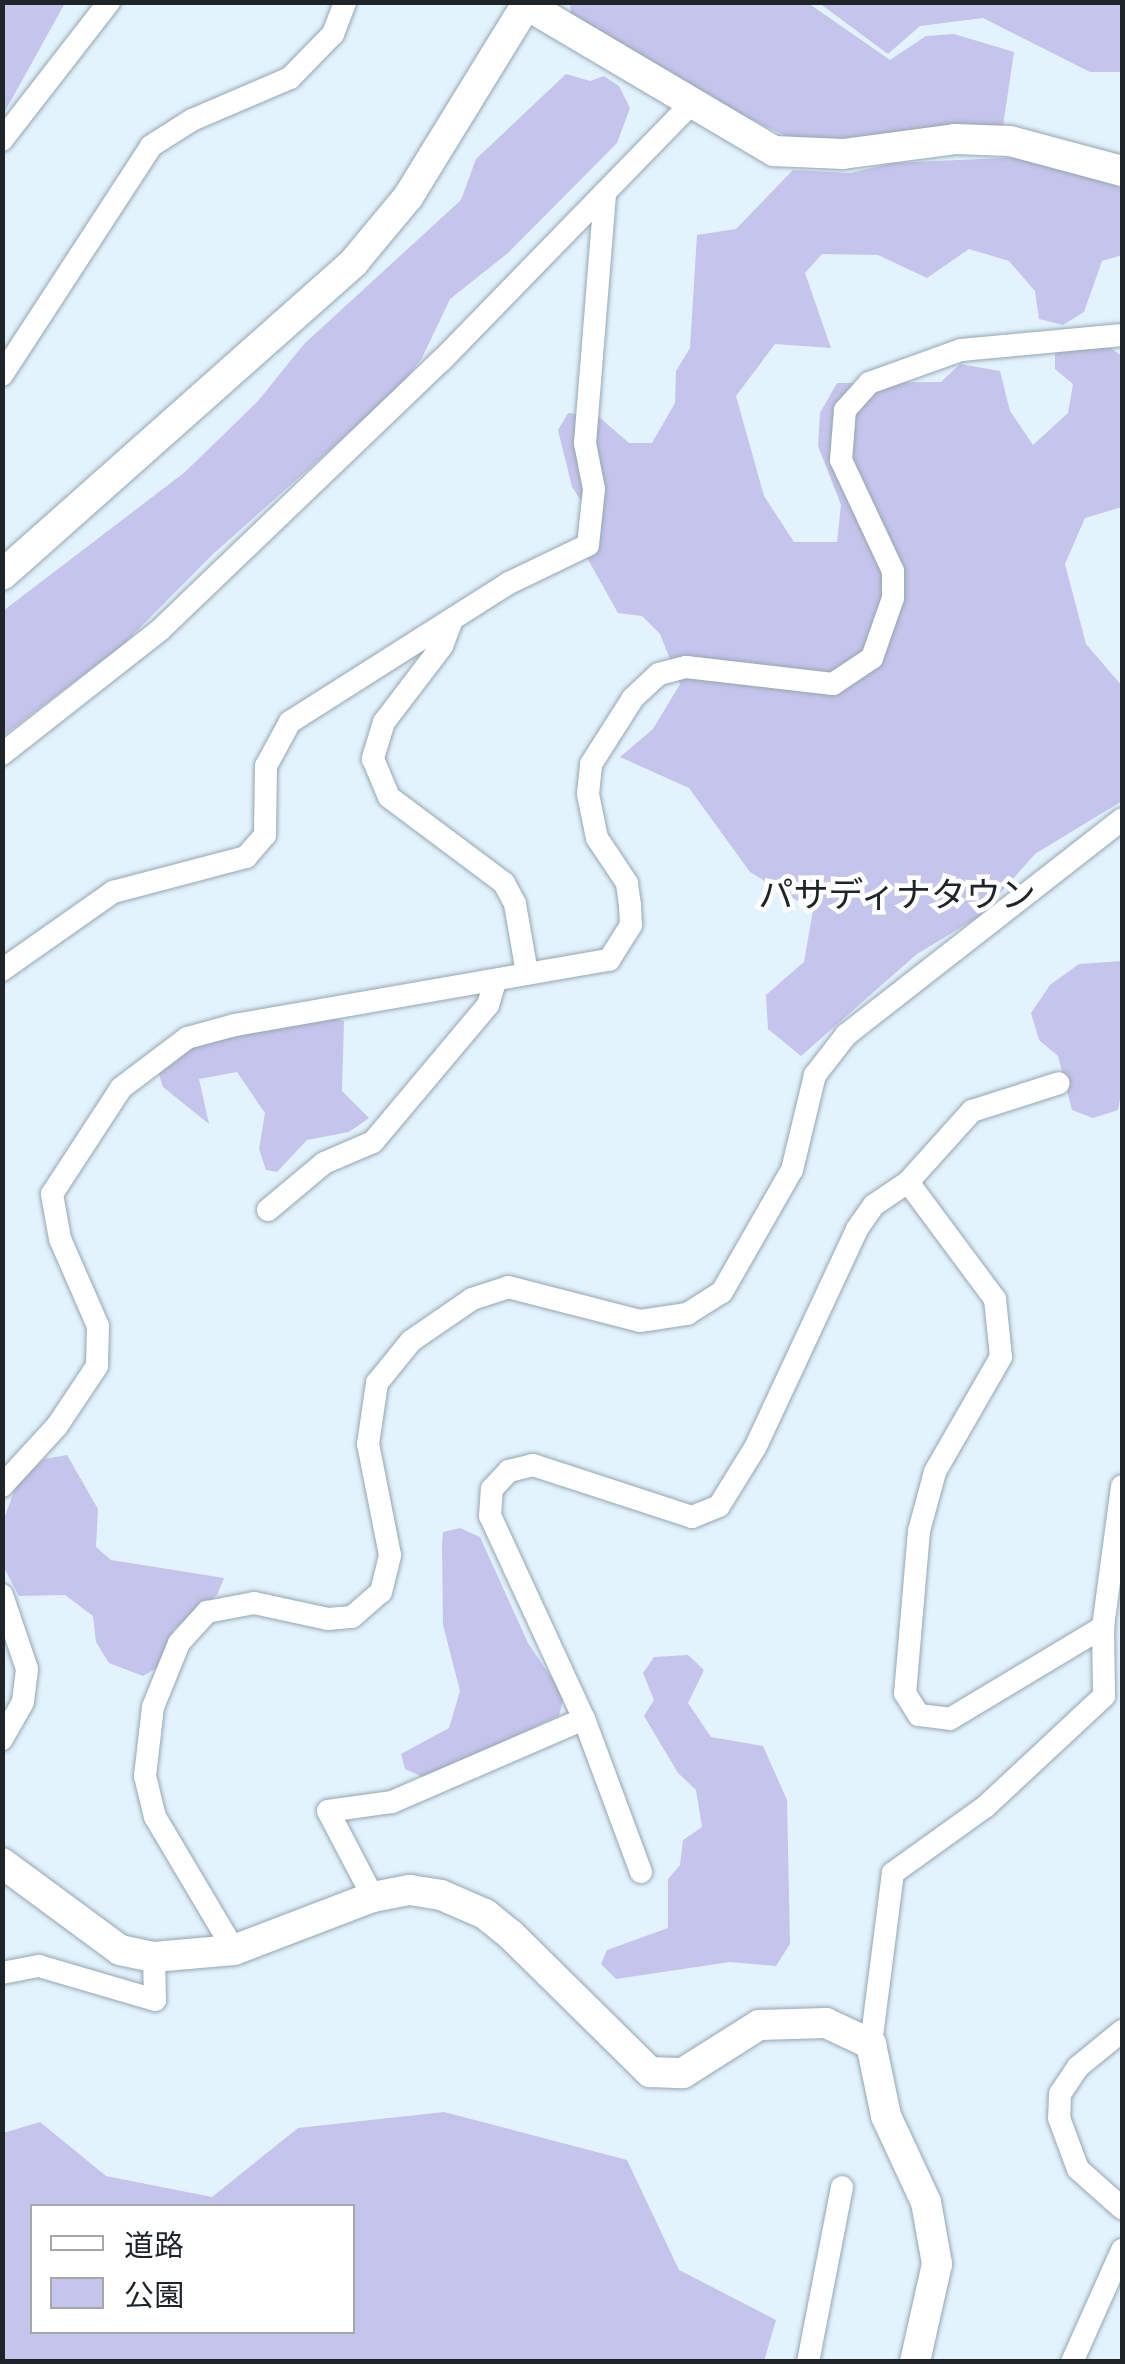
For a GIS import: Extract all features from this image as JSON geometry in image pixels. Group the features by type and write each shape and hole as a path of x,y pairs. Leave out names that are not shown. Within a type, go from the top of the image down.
{"street":[{"path":"2,140 110,2"},
{"path":"2,375 151,146 192,120 290,78 333,34 345,2"},
{"path":"2,575 354,262 408,197 527,4 618,54 688,106 774,151 800,156 955,139 1010,141 1122,171"},
{"path":"2,754 160,630 605,194 688,106"},
{"path":"2,970 113,892 246,857 265,835 266,766 290,722 509,583 574,556 594,530 585,443 605,194"},
{"path":"2,1486 57,1426 98,1366 98,1326 60,1239 52,1194 121,1088 187,1038 219,1029 609,960 631,925 627,883 590,815 591,764 633,698 659,674 686,667 833,684 872,658 893,598 893,571 850,484 840,435 846,410 869,383 961,350 1122,335"},
{"path":"452,620 442,646 384,722 373,759 389,797 504,883 515,904 527,974"},
{"path":"234,1950 155,1817 144,1776 153,1706 180,1642 208,1612 254,1603 328,1619 352,1617 380,1592 390,1556 368,1444 377,1383 412,1341 472,1299 508,1287 640,1321 687,1314 722,1292 792,1170 815,1075 846,1035 1122,818"},
{"path":"268,1210 308,1174 385,1130 488,1005 495,982"},
{"path":"640,1872 584,1720 490,1516 492,1489 509,1471 534,1465 692,1516 719,1506 756,1446 857,1229 874,1204 908,1182 972,1111 1059,1083"},
{"path":"908,1182 995,1299 1001,1356 935,1472 919,1531 904,1693 919,1715 950,1719 1103,1627"},
{"path":"916,2362 937,2264 926,2202 886,2116 871,2044 892,1873 985,1807 1104,1696 1103,1627 1122,1486"},
{"path":"2,1595 27,1668 23,1702 2,1738"},
{"path":"373,1897 328,1811 392,1802 584,1720"},
{"path":"2,1862 120,1950 154,1957 234,1950 373,1897 426,1893 485,1914 650,2072 683,2073 759,2025 826,2022 871,2044"},
{"path":"2,1974 38,1966 155,2000 154,1957"},
{"path":"1122,2031 1078,2067 1060,2094 1058,2118 1078,2169 1122,2208"},
{"path":"808,2362 842,2188"},
{"path":"1072,2362 1122,2250"}],"green space":[{"path":"2,3 65,3 3,115"},
{"path":"570,3 808,3 890,60 926,36 954,34 1014,52 1003,126 800,143 711,100 571,16"},
{"path":"819,3 1122,3 1122,72 1090,72 983,18 920,26 888,54"},
{"path":"566,74 590,81 604,76 619,86 630,108 617,143 508,253 450,299 422,358 397,390 212,555 124,644 3,736 3,611 185,472 258,401 304,344 461,200 476,159"},
{"path":"1025,157 1122,188 1122,255 1102,261 1084,312 1063,325 1039,319 1035,291 1009,261 969,249 927,278 878,255 822,254 805,273 831,348 775,344 736,396 764,496 794,542 837,542 841,505 818,446 820,413 837,383 941,382 960,364 1000,371 1010,411 1033,445 1068,413 1073,384 1055,369 1055,349 1110,348 1122,356 1122,507 1085,518 1065,564 1086,644 1122,686 1122,801 1035,854 980,916 917,954 801,1056 768,1029 766,995 804,962 813,910 750,872 689,788 620,757 653,729 680,684 660,634 642,616 618,613 577,540 586,508 572,487 558,430 568,413 598,416 629,443 652,443 675,403 676,371 690,348 697,235 736,229 793,170 850,173 893,163"},
{"path":"1122,961 1122,1088 1118,1110 1093,1118 1072,1110 1058,1056 1039,1040 1031,1013 1050,985 1079,964"},
{"path":"317,1015 344,1021 342,1091 369,1118 349,1132 307,1140 277,1172 266,1170 259,1149 265,1113 237,1072 199,1079 209,1124 163,1087 157,1067 194,1045"},
{"path":"67,1455 98,1509 96,1547 111,1560 224,1578 217,1595 173,1630 162,1665 143,1676 109,1663 96,1642 93,1616 65,1595 19,1596 3,1566 2,1524 16,1486 44,1459"},
{"path":"460,1528 480,1537 528,1643 564,1696 559,1716 425,1778 405,1769 401,1754 449,1728 460,1691 443,1625 442,1544 443,1532"},
{"path":"688,1655 704,1670 688,1703 711,1737 763,1746 787,1800 790,1944 776,1966 730,1962 616,1979 601,1964 607,1950 668,1928 668,1879 680,1865 683,1840 702,1827 696,1790 678,1773 644,1716 654,1700 643,1673 654,1657"},
{"path":"444,2112 627,2160 679,2270 776,2320 764,2361 3,2361 3,2133 40,2122 106,2176 212,2197 298,2128"}],"district":[{"name":"パサディナタウン","path":"897,896"}]}
